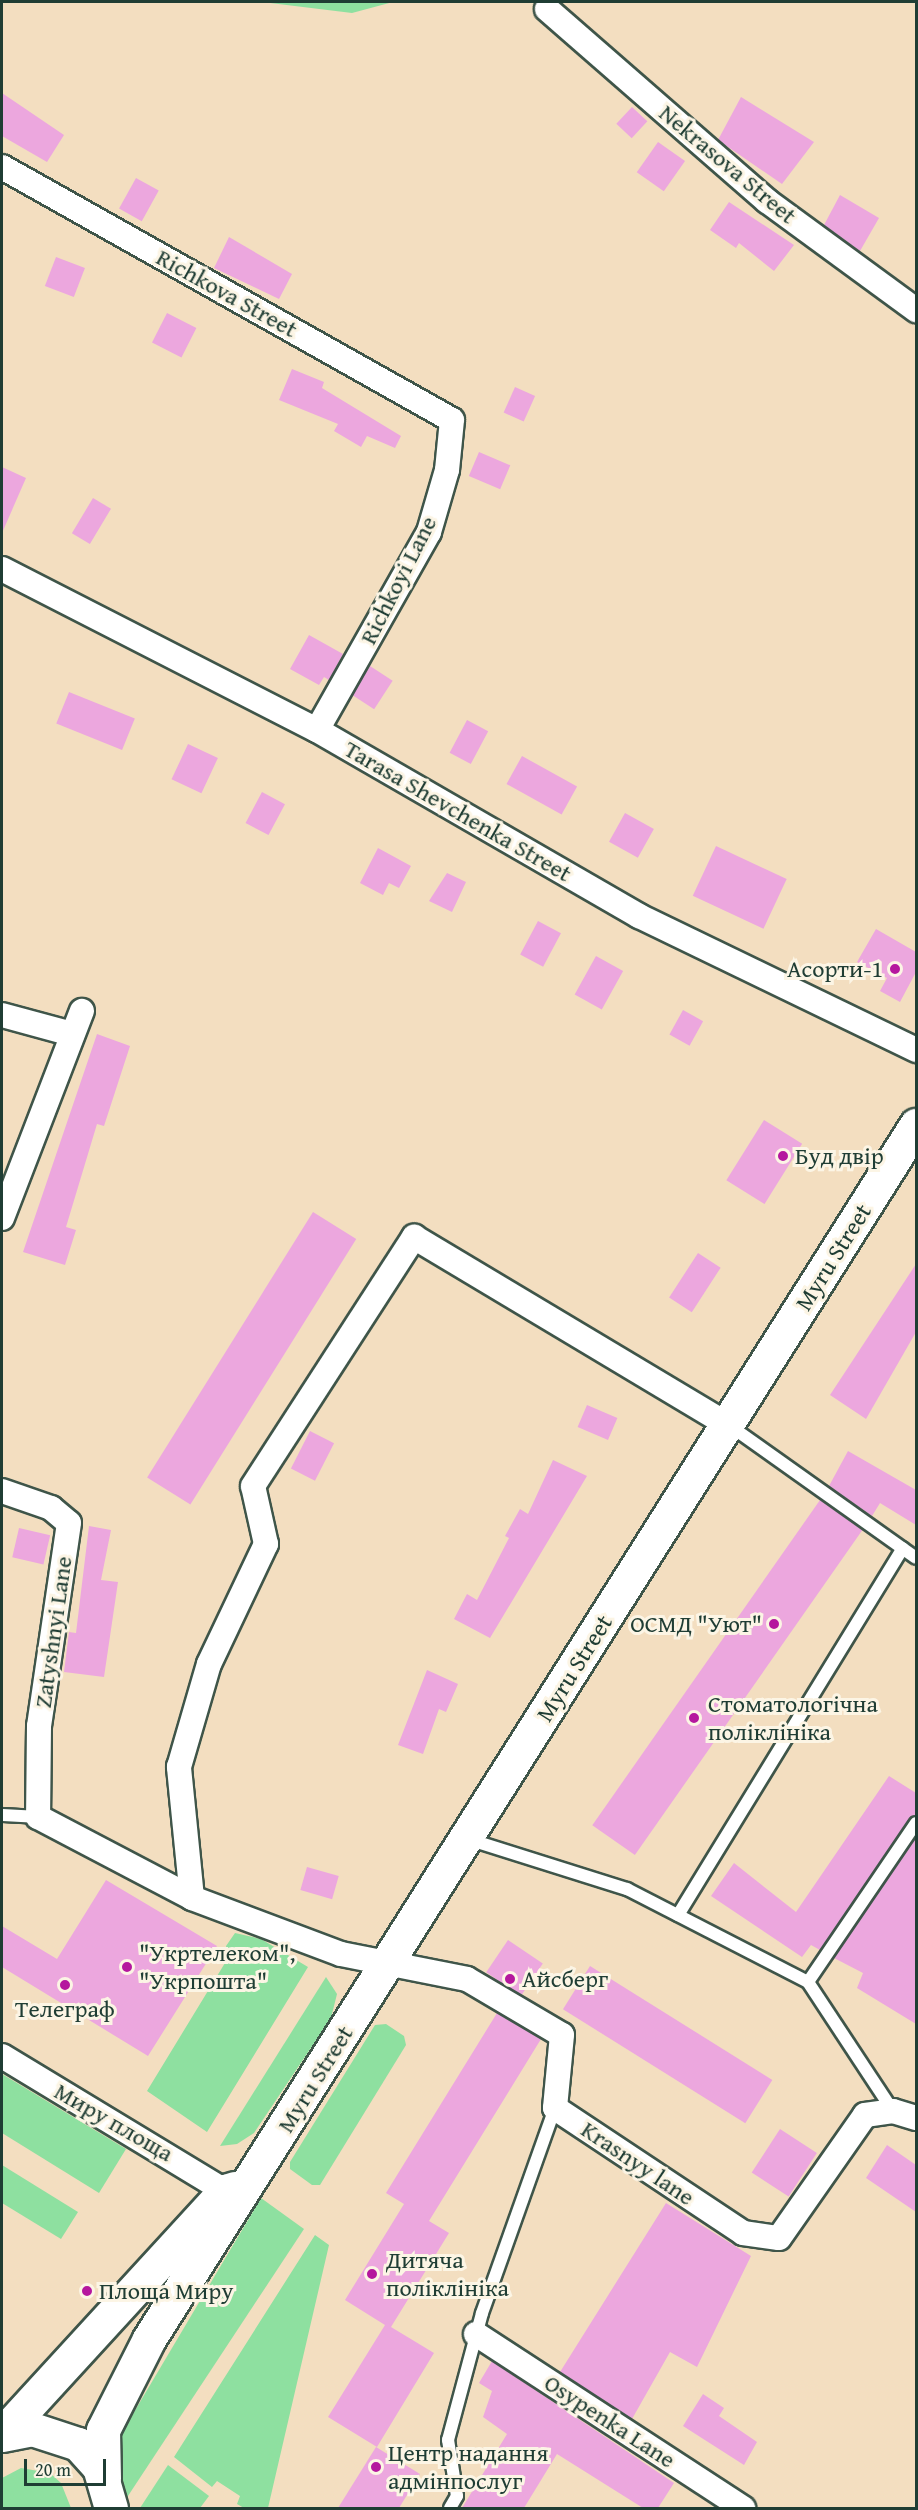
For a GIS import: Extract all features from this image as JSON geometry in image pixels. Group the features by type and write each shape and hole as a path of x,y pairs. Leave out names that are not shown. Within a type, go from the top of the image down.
{"street":[{"name":"Nekrasova Street","path":"547,9 767,201 916,310"},
{"name":"Richkova Street","path":"2,167 452,420"},
{"name":"Richkoyi Lane","path":"317,730 429,532 447,470 452,420"},
{"name":"Tarasa Shevchenka Street","path":"2,569 317,730 639,916 916,1050"},
{"path":"2,1218 82,1011"},
{"path":"2,1016 72,1034"},
{"name":"Myru Street","path":"238,2187 386,1964 916,1125"},
{"path":"192,1898 179,1767 209,1664 266,1544 253,1486 414,1237 728,1425"},
{"name":"Zatyshnyi Lane","path":"2,1491 51,1508 69,1523 39,1726 38,1817"},
{"path":"38,1817 192,1898 341,1954 386,1964"},
{"name":"Krasnyy lane","path":"386,1964 467,1979 562,2035 555,2108 743,2233 779,2238 866,2115 893,2111 916,2118"},
{"name":"Миру площа","path":"2,2056 238,2187"},
{"path":"2,2434 238,2187"},
{"path":"107,2493 104,2430 144,2349 238,2187"},
{"name":"Osypenka Lane","path":"476,2334 743,2508"},
{"path":"2,2434 32,2429 65,2436 90,2454 107,2493"}],"lane":[{"path":"728,1425 916,1558"},
{"path":"678,1916 903,1548"},
{"path":"2,1815 38,1817"},
{"path":"808,1982 916,1823"},
{"path":"466,1838 627,1889 808,1982 893,2111"},
{"path":"450,2508 457,2496 448,2440 476,2334 555,2108"}],"green space":[{"path":"262,2 393,2 352,13"},
{"path":"235,1933 261,1939 308,1967 207,2132 147,2091 228,1958 226,1946"},
{"path":"326,1977 337,1994 331,2018 254,2133 237,2144 220,2146"},
{"path":"386,2024 404,2036 406,2045 320,2185 312,2185 290,2169 290,2162 375,2025"},
{"path":"2,2074 126,2149 99,2193 2,2133"},
{"path":"2,2165 78,2212 61,2239 2,2203"},
{"path":"261,2198 304,2229 124,2502 121,2434"},
{"path":"315,2235 329,2245 268,2508 244,2508 237,2504 240,2496 217,2481 212,2487 174,2457"},
{"path":"168,2465 209,2496 200,2508 140,2508"},
{"path":"21,2468 50,2473 61,2483 71,2508 2,2508 2,2478"}],"building":[{"path":"2,93 64,135 47,162 2,136"},
{"path":"741,97 814,142 782,184 718,140"},
{"path":"632,107 647,121 632,138 616,124"},
{"path":"658,142 685,161 664,191 637,172"},
{"path":"136,178 159,191 142,221 119,209"},
{"path":"840,195 879,218 860,251 824,225"},
{"path":"729,202 794,245 774,271 739,243 736,248 710,230"},
{"path":"229,237 292,274 279,299 214,268"},
{"path":"56,257 85,268 74,297 45,286"},
{"path":"167,313 196,328 181,357 152,342"},
{"path":"292,369 324,382 322,388 401,436 395,448 367,436 361,447 334,431 338,424 279,400"},
{"path":"515,387 535,396 524,422 504,413"},
{"path":"479,452 510,465 500,489 469,476"},
{"path":"2,467 26,478 2,533"},
{"path":"93,498 111,509 90,544 72,533"},
{"path":"309,635 343,654 329,680 324,677 319,685 290,669"},
{"path":"370,666 393,681 374,709 351,695"},
{"path":"69,692 135,719 122,750 56,724"},
{"path":"467,720 488,731 471,764 450,753"},
{"path":"188,744 218,758 201,793 172,779"},
{"path":"522,756 577,787 562,815 506,784"},
{"path":"262,792 285,804 269,835 246,823"},
{"path":"625,813 654,829 638,858 609,842"},
{"path":"716,846 787,879 763,929 693,896"},
{"path":"378,848 411,866 399,888 389,883 383,895 360,883"},
{"path":"447,873 466,882 452,912 429,901"},
{"path":"538,921 561,933 543,967 520,955"},
{"path":"876,929 916,952 916,972 900,1002 880,991 887,978 857,962"},
{"path":"596,956 623,971 602,1010 575,994"},
{"path":"683,1010 703,1021 690,1046 669,1034"},
{"path":"97,1034 130,1046 104,1126 97,1124 66,1227 76,1230 65,1265 23,1252"},
{"path":"764,1120 802,1144 765,1204 726,1180"},
{"path":"313,1212 356,1239 190,1504 147,1477"},
{"path":"698,1253 721,1268 692,1312 669,1297"},
{"path":"916,1264 916,1332 866,1419 830,1395"},
{"path":"587,1405 617,1418 608,1440 578,1427"},
{"path":"310,1431 334,1443 315,1481 291,1468"},
{"path":"848,1451 916,1490 916,1525 880,1503 872,1516 829,1486"},
{"path":"553,1460 587,1476 490,1638 454,1619 467,1594 477,1600 509,1538 505,1536 520,1509 528,1514"},
{"name":"ОСМД \"Уют\"","path":"820,1500 863,1530 635,1855 592,1825"},
{"path":"89,1526 111,1530 101,1580 118,1582 104,1677 64,1672 69,1632 76,1633"},
{"path":"19,1528 50,1535 43,1564 12,1557"},
{"path":"427,1670 458,1684 446,1712 439,1709 423,1754 398,1745"},
{"path":"889,1776 916,1793 916,1815 820,1950 811,1945 802,1957 711,1896 734,1863 796,1912"},
{"path":"916,1837 916,2024 857,1988 863,1973 834,1958"},
{"path":"307,1867 339,1876 332,1899 300,1890"},
{"name":"\"Укртелеком\", \"Укрпошта\"","path":"106,1880 217,1946 148,2056 2,1967 2,1926 57,1959"},
{"path":"508,1940 543,1963 521,1996 486,1972"},
{"path":"590,1966 772,2080 745,2123 563,2009"},
{"path":"497,2013 541,2039 429,2221 449,2233 391,2327 434,2353 377,2447 328,2417 385,2325 345,2300 404,2204 386,2193"},
{"path":"780,2129 817,2153 789,2197 752,2173"},
{"path":"887,2145 916,2165 916,2212 866,2178"},
{"path":"666,2203 751,2256 697,2367 670,2352 632,2419 560,2372"},
{"path":"492,2361 674,2483 658,2508 643,2508 557,2454 524,2508 462,2508 507,2434 483,2417 492,2391 479,2383"},
{"path":"703,2394 724,2408 719,2416 757,2442 744,2465 683,2426"},
{"path":"376,2447 420,2474 399,2508 338,2508"}],"place":[{"name":"Асорти-1","path":"895,969"},
{"name":"Буд двір","path":"783,1156"},
{"name":"ОСМД \"Уют\"","path":"774,1624"},
{"name":"Стоматологічна поліклініка","path":"694,1718"},
{"name":"\"Укртелеком\", \"Укрпошта\"","path":"127,1967"},
{"name":"Айсберг","path":"510,1979"},
{"name":"Телеграф","path":"65,1985"},
{"name":"Дитяча поліклініка","path":"372,2274"},
{"name":"Площа Миру","path":"87,2291"},
{"name":"Центр надання адмінпослуг","path":"376,2467"}]}
